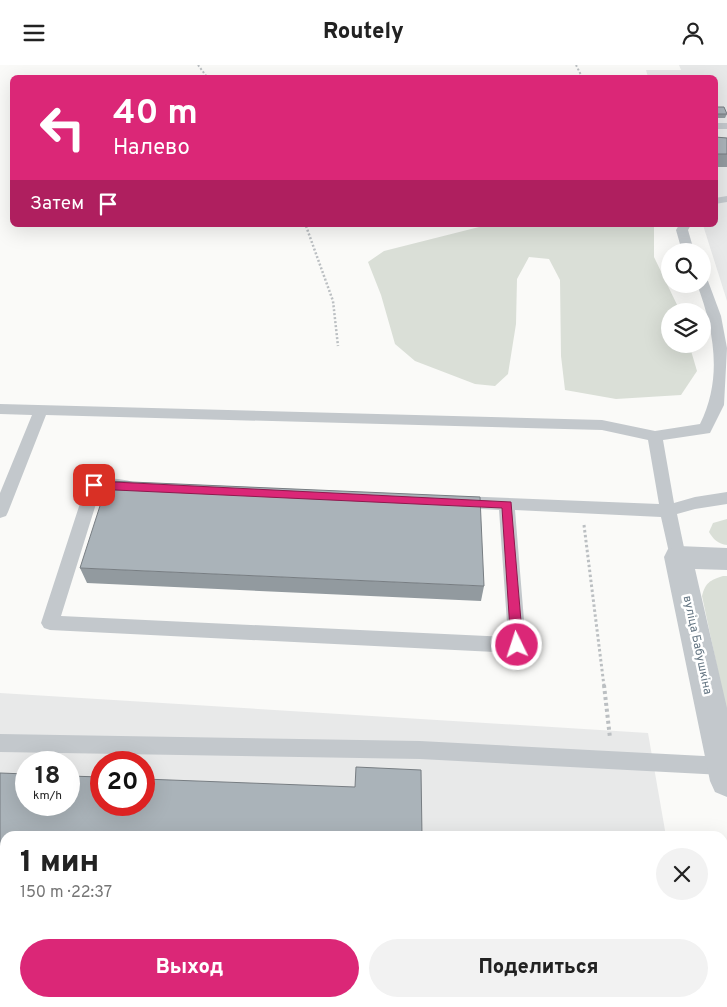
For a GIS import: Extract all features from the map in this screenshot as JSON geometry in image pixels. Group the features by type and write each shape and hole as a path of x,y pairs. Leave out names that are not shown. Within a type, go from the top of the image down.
{"street":[{"path":"678,557 727,559"},
{"name":"вуліца Бабушкіна","path":"678,557 725,773"}],"lane":[{"path":"684,227 682,230 686,243"},
{"path":"0,409 602,425 654,436 705,429 717,405 721,353 715,316 706,293"},
{"path":"0,512 41,410"},
{"path":"654,436 678,557"},
{"path":"143,487 94,485 50,623 517,645 507,505"},
{"path":"448,502 668,511 696,503 727,498"},
{"path":"0,743 420,750 613,761 725,773"}],"path":[{"path":"307,227 333,301 338,346"},
{"path":"582,508 613,761"}],"shaded area":[{"path":"679,65 727,65 727,301 711,250 711,243 709,243 704,227 718,227 718,75 647,75 646,70 681,70"},
{"path":"479,227 654,227 654,257 661,272 661,293 671,293 676,303 661,303 661,353 692,353 697,371 681,395 616,399 565,390 561,356 560,280 549,259 529,257 517,279 516,324 508,374 495,386 475,384 415,361 395,344 381,295 368,262 384,251"},
{"path":"727,519 727,545 716,541 709,532 713,523"},
{"path":"727,576 727,714 702,596 709,583"},
{"path":"0,693 648,733 665,831 0,831"}],"building":[{"path":"718,107 724,107 727,114 718,114"},
{"path":"718,137 727,138 727,154 718,154"},
{"path":"108,481 480,497 484,586 80,568"},
{"path":"356,767 421,770 422,831 0,831 0,773 15,774 15,816 80,816 80,776 90,777 90,816 155,816 155,779 355,787"}],"route":[{"path":"94,485 507,505 517,645"}]}
